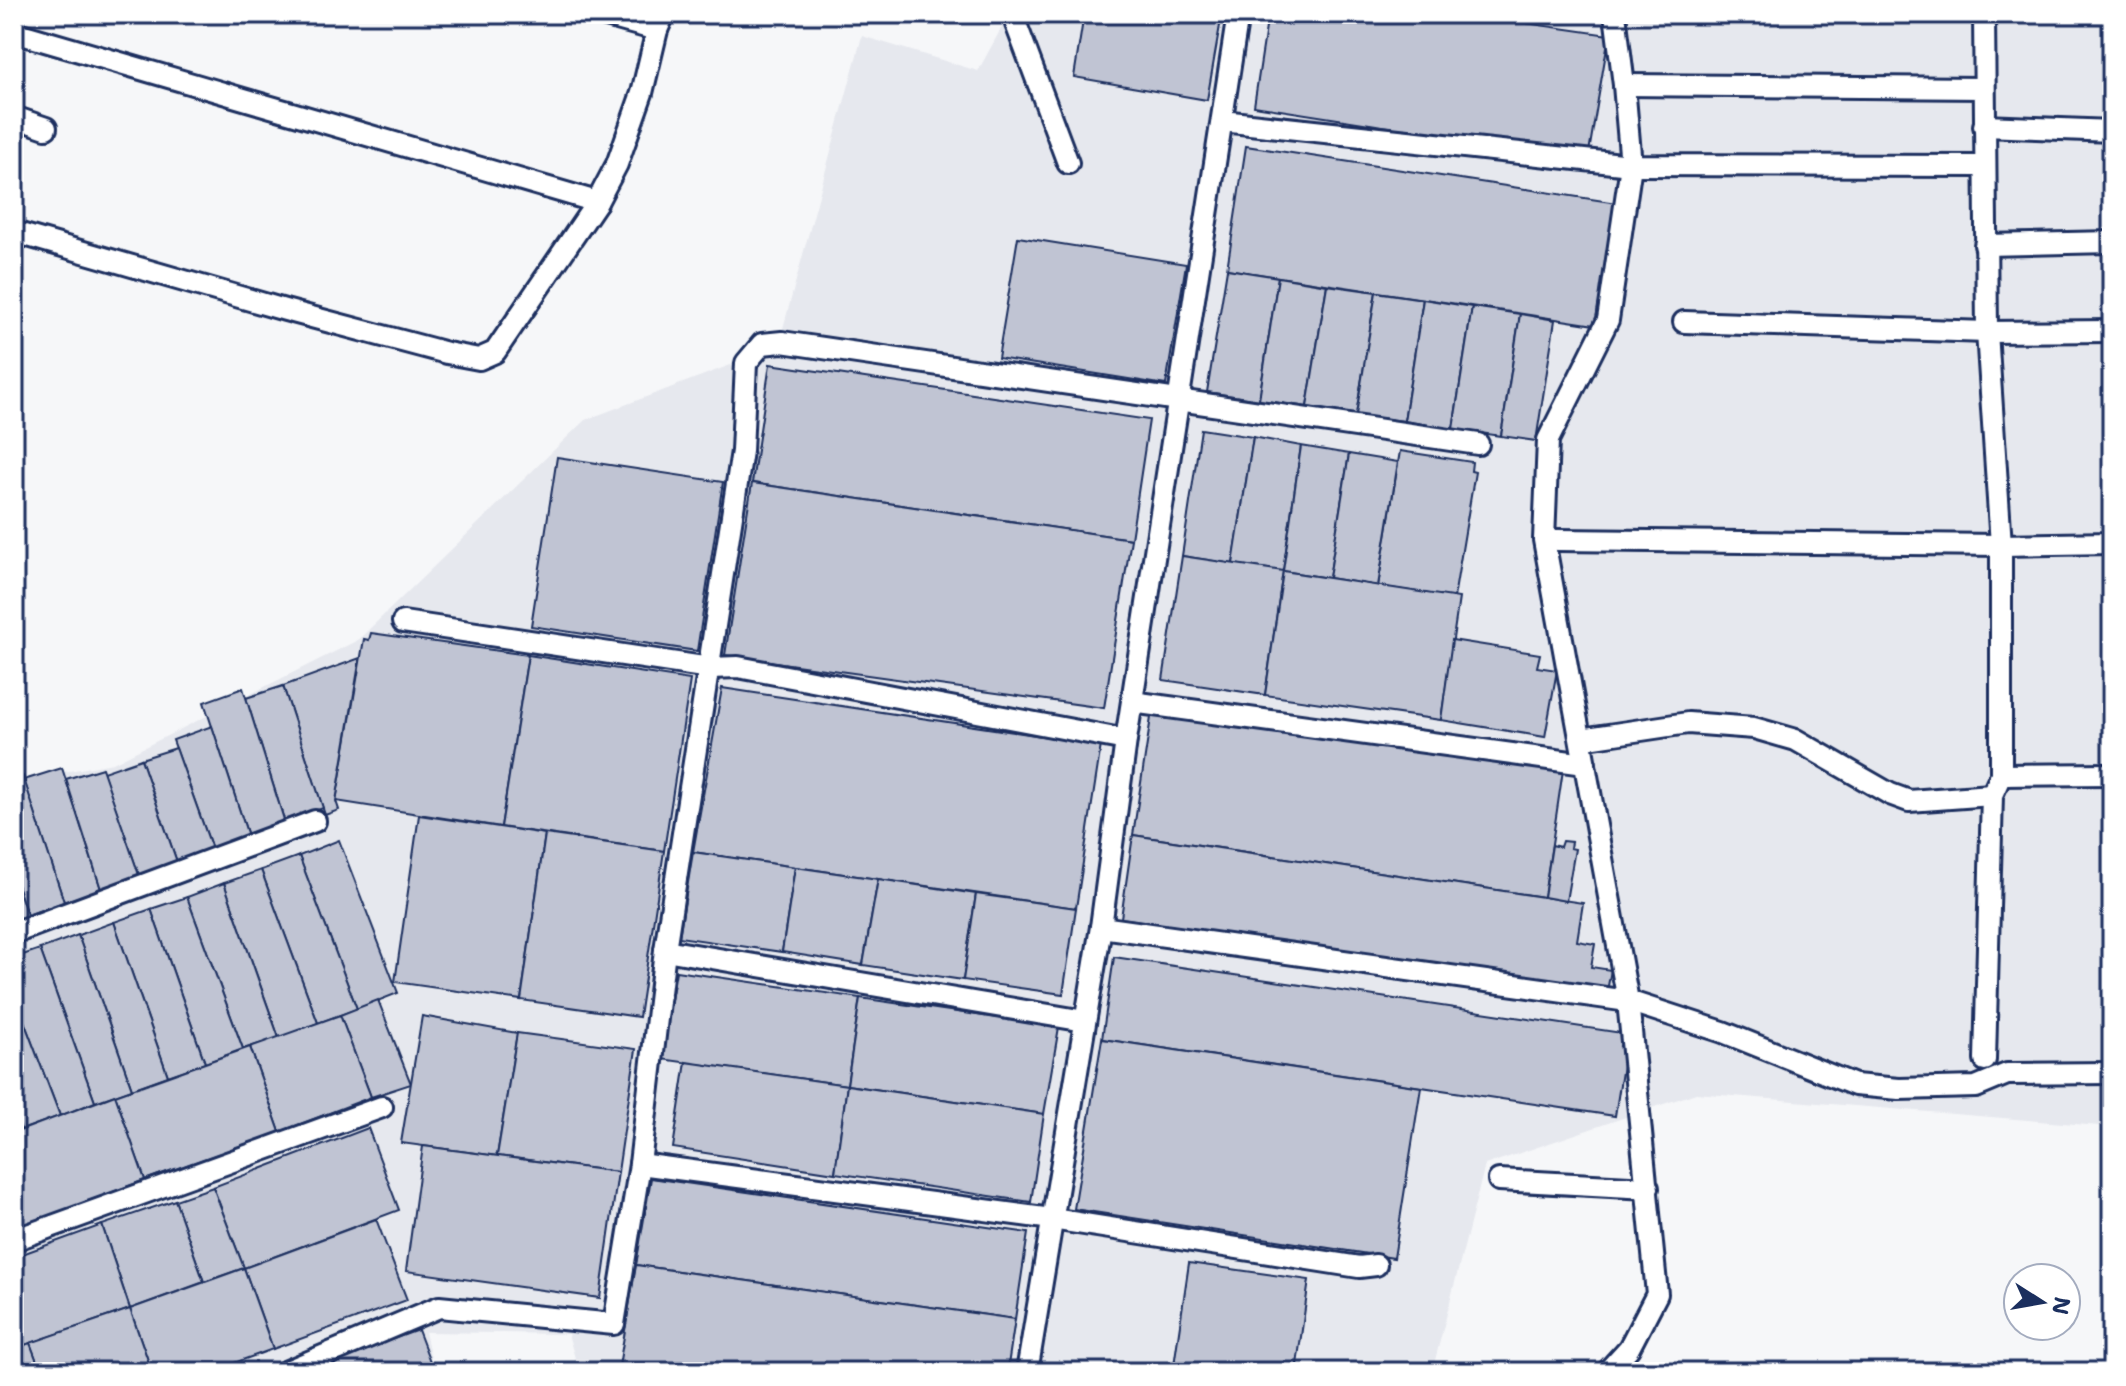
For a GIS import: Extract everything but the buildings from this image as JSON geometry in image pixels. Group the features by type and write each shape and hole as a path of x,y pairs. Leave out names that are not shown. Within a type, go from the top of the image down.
{"street":[{"path":"14,232 285,310 479,359 495,352 597,202 617,164 642,93 660,22 599,14"},
{"path":"1015,14 1016,24 1068,163"},
{"path":"1027,1372 1101,927 1177,400 1238,14"},
{"path":"1607,1372 1629,1348 1657,1294 1628,1001 1544,540 1548,440 1608,320 1631,165 1615,14"},
{"path":"1984,14 1987,332 2001,545 2001,775 1992,795 1985,1060"},
{"path":"14,32 597,202"},
{"path":"1624,85 1984,88"},
{"path":"14,117 46,128"},
{"path":"1222,121 1631,165 1985,166"},
{"path":"1984,126 2112,131"},
{"path":"1985,245 2112,242"},
{"path":"1684,322 1987,332 2112,331"},
{"path":"285,1372 439,1307 614,1324 640,1164 665,950 742,451 746,363 762,344 782,342 1478,444"},
{"path":"1557,540 2001,545 2112,543"},
{"path":"403,622 710,668 738,667 1126,740"},
{"path":"1132,702 1585,764"},
{"path":"1581,739 1688,723 1754,728 1796,740 1890,794 1909,801 1992,795"},
{"path":"2001,775 2112,774"},
{"path":"14,933 315,821"},
{"path":"1101,927 1628,1001 1723,1032 1855,1085 1899,1089 1976,1087 2007,1074 2112,1073"},
{"path":"665,950 1085,1021"},
{"path":"14,1240 382,1107"},
{"path":"640,1164 1052,1219 1359,1267 1376,1265"},
{"path":"1499,1180 1648,1188"}],"shaded area":[{"path":"1009,14 2112,14 2112,1127 1696,1093 1485,1165 1432,1372 579,1372 568,1334 425,1332 434,1372 14,1372 14,781 113,763 358,640 585,420 778,347 862,36 978,71"}]}
